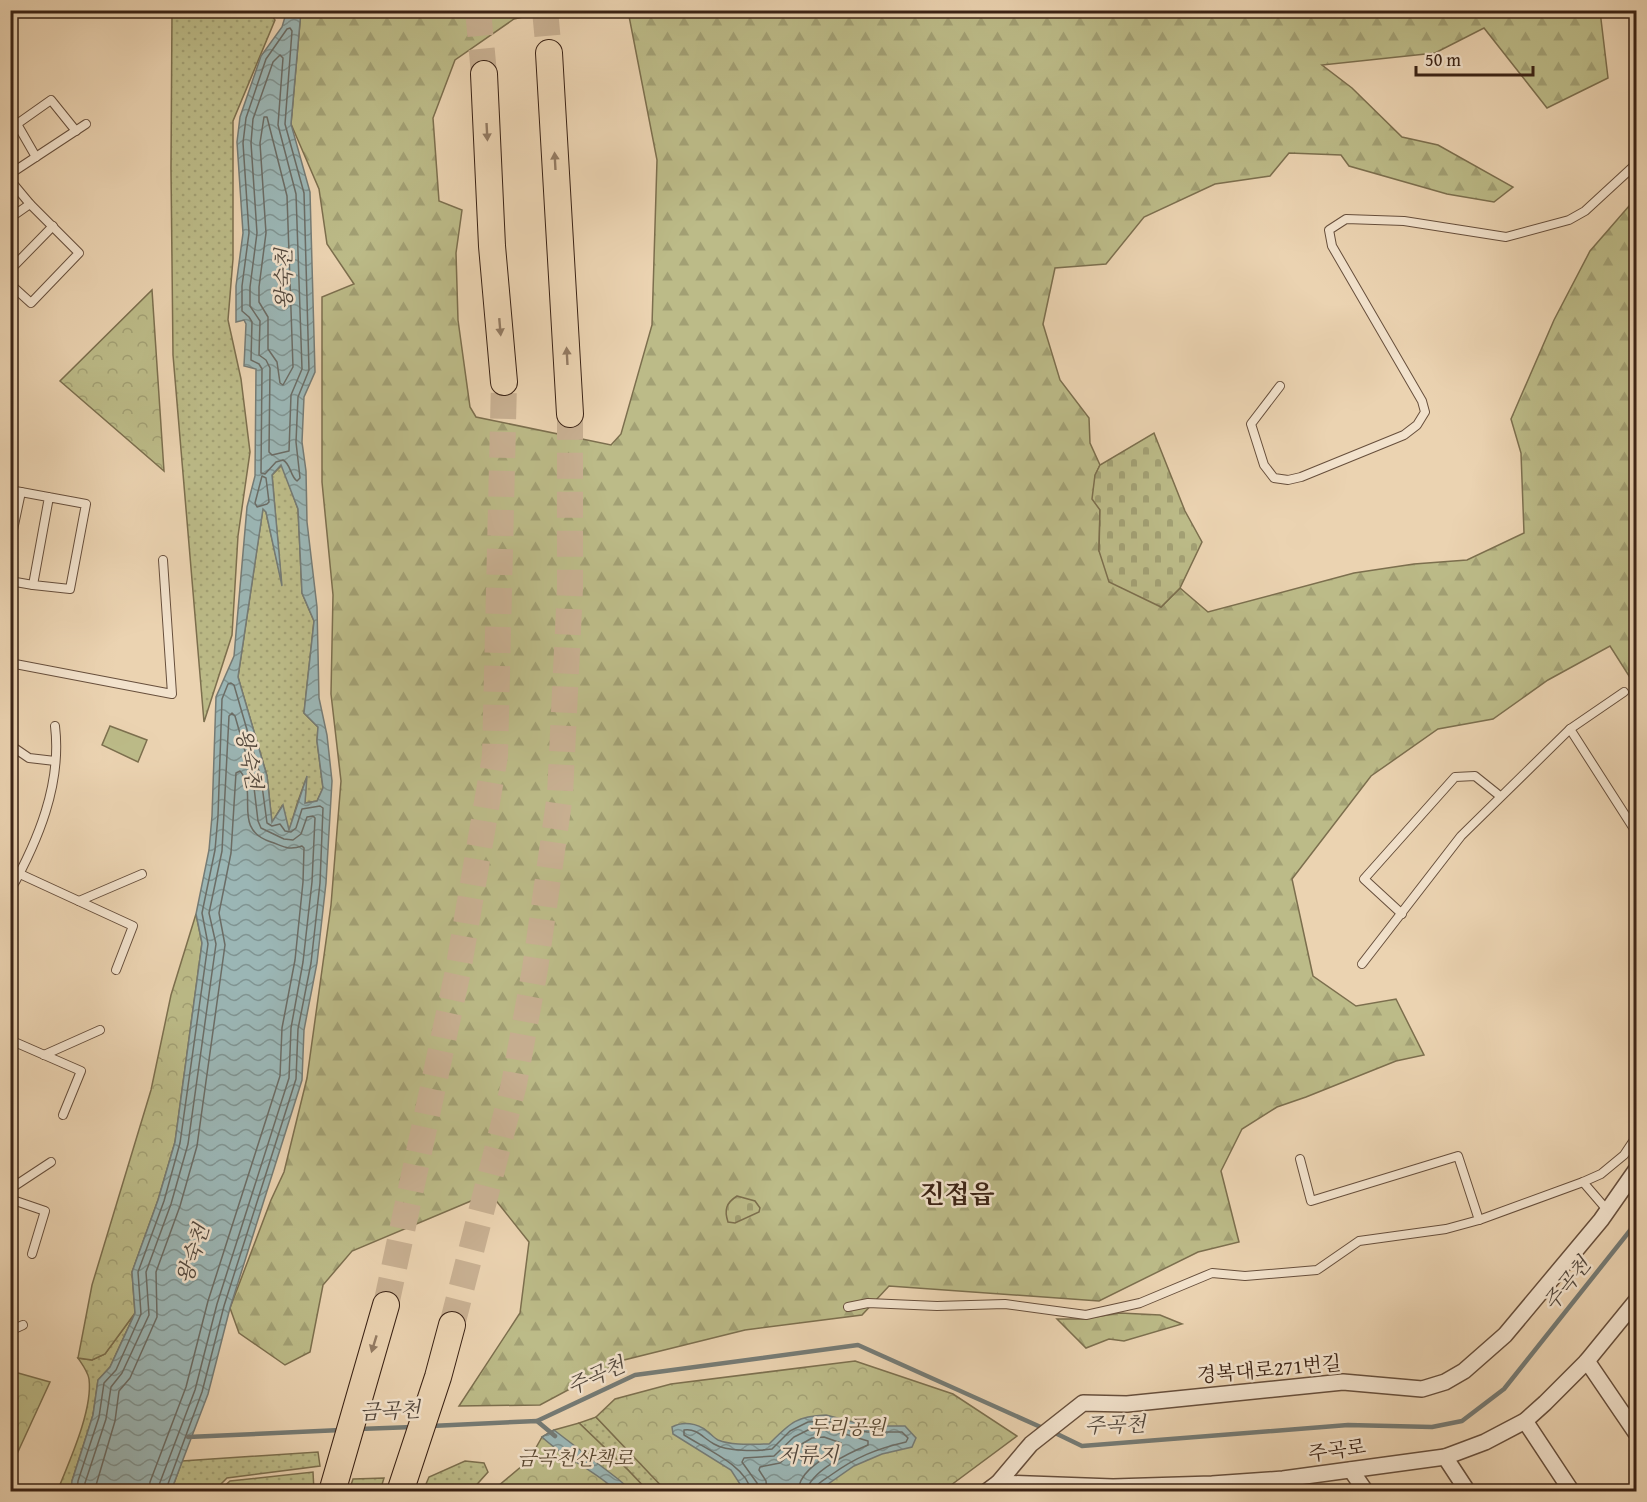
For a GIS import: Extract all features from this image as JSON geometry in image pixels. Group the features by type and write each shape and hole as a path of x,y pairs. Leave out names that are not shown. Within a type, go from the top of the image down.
{"highway":[{"path":"549,53 570,414"},
{"path":"483,74 492,246 504,382"},
{"path":"334,1484 386,1305"},
{"path":"404,1480 438,1377 452,1326"}],"street":[{"name":"경복대로271번길","path":"992,1487 1031,1444 1083,1403 1127,1404 1343,1382 1422,1389 1445,1382 1464,1371 1505,1335 1608,1211 1636,1170"},
{"name":"주곡로","path":"992,1487 1113,1487 1283,1479 1445,1457 1485,1442 1525,1420 1587,1361 1636,1301"},
{"path":"1587,1361 1636,1433"},
{"path":"1525,1420 1572,1491"},
{"path":"1445,1457 1468,1491"},
{"path":"1351,1470 1366,1491"}],"lane":[{"path":"36,157 17,124 51,100 76,130"},
{"path":"10,174 86,124"},
{"path":"1280,386 1251,424 1264,465 1274,478 1288,480 1301,477 1404,435 1417,425 1425,412 1422,400 1332,246 1329,230 1346,219 1404,221 1506,237 1569,220 1585,211 1636,164"},
{"path":"10,180 30,204 79,253 31,303 10,284"},
{"path":"10,218 30,204"},
{"path":"10,270 53,226"},
{"path":"10,490 86,504 69,589 10,581"},
{"path":"10,544 21,492"},
{"path":"33,585 49,497"},
{"path":"10,663 172,694 164,560"},
{"path":"1362,964 1461,836 1570,729 1624,692"},
{"path":"10,891 27,861 50,803 57,742 55,726"},
{"path":"1570,729 1636,832"},
{"path":"10,745 29,758 55,761"},
{"path":"1402,914 1364,879 1455,777 1475,776 1500,796"},
{"path":"20,874 133,926 116,970"},
{"path":"79,901 142,874"},
{"path":"10,940 13,948 10,963"},
{"path":"44,1055 100,1030"},
{"path":"10,1040 81,1071 63,1115"},
{"path":"848,1306 868,1303 937,1306 1005,1304 1086,1315 1140,1303 1212,1273 1245,1276 1317,1270 1359,1241 1446,1229 1479,1220 1583,1182 1601,1173 1617,1161 1636,1137"},
{"path":"1300,1159 1311,1201 1458,1156 1479,1220"},
{"path":"10,1189 51,1162"},
{"path":"1583,1182 1608,1211"},
{"path":"10,1199 45,1212 32,1254"},
{"path":"10,1331 23,1325"}],"green space":[{"path":"172,11 269,11 275,20 233,121 233,259 228,320 241,379 250,452 238,536 232,635 204,722 173,355"},
{"path":"301,11 550,11 514,19 455,60 433,118 439,201 462,210 456,253 458,320 470,407 476,417 611,445 621,434 652,325 657,160 628,11 1600,11 1608,78 1547,108 1484,28 1435,53 1322,65 1352,88 1402,137 1438,145 1513,187 1494,202 1447,194 1349,166 1341,155 1289,153 1270,176 1215,184 1144,217 1106,264 1055,268 1043,324 1060,380 1089,418 1090,443 1100,465 1095,476 1100,510 1099,551 1161,607 1180,588 1208,612 1354,573 1414,564 1467,560 1524,533 1521,453 1511,419 1554,320 1590,251 1636,198 1636,687 1610,646 1548,680 1493,719 1438,729 1371,776 1292,879 1313,976 1356,1006 1396,999 1424,1055 1396,1061 1277,1107 1242,1129 1221,1171 1239,1242 1198,1252 1099,1301 889,1286 862,1315 745,1330 624,1360 540,1405 459,1406 520,1313 529,1242 490,1193 352,1251 323,1285 310,1352 285,1365 239,1333 230,1308 284,1172 307,1078 331,905 341,781 331,694 333,595 322,482 322,297 354,284 327,244 319,189 291,124"},
{"path":"152,290 164,471 60,381"},
{"path":"1154,433 1185,511 1202,542 1180,588 1161,607 1109,582 1099,551 1100,510 1092,499 1095,475 1100,465"},
{"path":"282,465 298,509 302,593 314,621 304,713 318,727 317,741 323,788 317,801 305,803 306,779 289,831 282,806 272,823 267,776 238,677 263,508 266,512 281,579 272,475"},
{"path":"110,726 147,740 138,762 102,745"},
{"path":"196,914 202,943 175,1142 158,1200 132,1272 135,1313 105,1354 92,1360 78,1358 92,1285 151,1090 171,995"},
{"path":"737,1196 755,1201 760,1208 759,1212 735,1223 728,1222 727,1207 730,1201"},
{"path":"135,1313 110,1367 98,1380 93,1415 72,1481 71,1491 57,1492 79,1436 87,1406 89,1379 78,1358 92,1360 105,1354"},
{"path":"1120,1313 1160,1315 1182,1324 1124,1341 1109,1339 1086,1348 1057,1319 1083,1319"},
{"name":"두리공원","path":"855,1361 953,1394 1017,1436 943,1491 667,1492 596,1417 615,1399 671,1384"},
{"path":"10,1371 50,1382 11,1467"},
{"path":"596,1417 667,1491 648,1491 579,1423"},
{"name":"금곡천산책로","path":"579,1423 648,1491 491,1492 529,1460 542,1437 554,1430"},
{"path":"318,1452 320,1466 227,1478 214,1491 171,1492 182,1461"},
{"path":"465,1461 484,1463 488,1472 471,1491 423,1491 429,1477"},
{"path":"313,1472 314,1491 219,1491 230,1481"},
{"path":"384,1478 380,1491 349,1491 353,1479"}],"water":[{"name":"왕숙천","path":"279,11 301,11 291,124 310,192 315,372 304,397 302,442 306,471 307,522 317,607 319,698 327,735 332,781 326,883 317,963 304,1030 302,1080 230,1308 208,1394 171,1491 71,1491 72,1481 93,1415 98,1380 110,1367 135,1313 132,1272 158,1200 175,1142 202,943 196,914 209,850 216,697 234,656 247,507 255,476 256,369 244,366 246,324 244,320 236,322 236,286 243,233 237,142 240,117 261,56 282,27 285,17","holes":["281,465 298,509 302,593 314,621 304,713 318,727 317,741 323,788 317,801 305,803 307,776 289,830 283,805 272,822 267,776 238,677 263,509 266,512 282,586 272,475"]},
{"name":"저류지","path":"826,1415 868,1426 905,1426 916,1438 912,1447 882,1454 854,1466 818,1491 745,1492 731,1470 673,1434 672,1427 690,1424 703,1428 724,1442 769,1444 794,1422 807,1417"},
{"path":"554,1430 632,1491 616,1491 542,1437"}],"waterway":[{"name":"주곡천","path":"1053,1432 1082,1446 1348,1425 1432,1427 1462,1421 1504,1389 1636,1223"},
{"name":"주곡천","path":"537,1421 635,1375 858,1345 1045,1429"},
{"name":"금곡천","path":"431,1426 537,1421 555,1436"},
{"name":"금곡천","path":"359,1429 413,1427"},
{"name":"금곡천","path":"188,1437 341,1430"}],"tunnel":[{"path":"478,10 484,74"},
{"path":"545,10 549,53"},
{"path":"386,1305 458,971 495,756 504,382"},
{"path":"452,1325 514,1084 535,969 560,795 570,588 570,414"}],"district":[{"name":"진접읍","path":"957,1194"}]}
